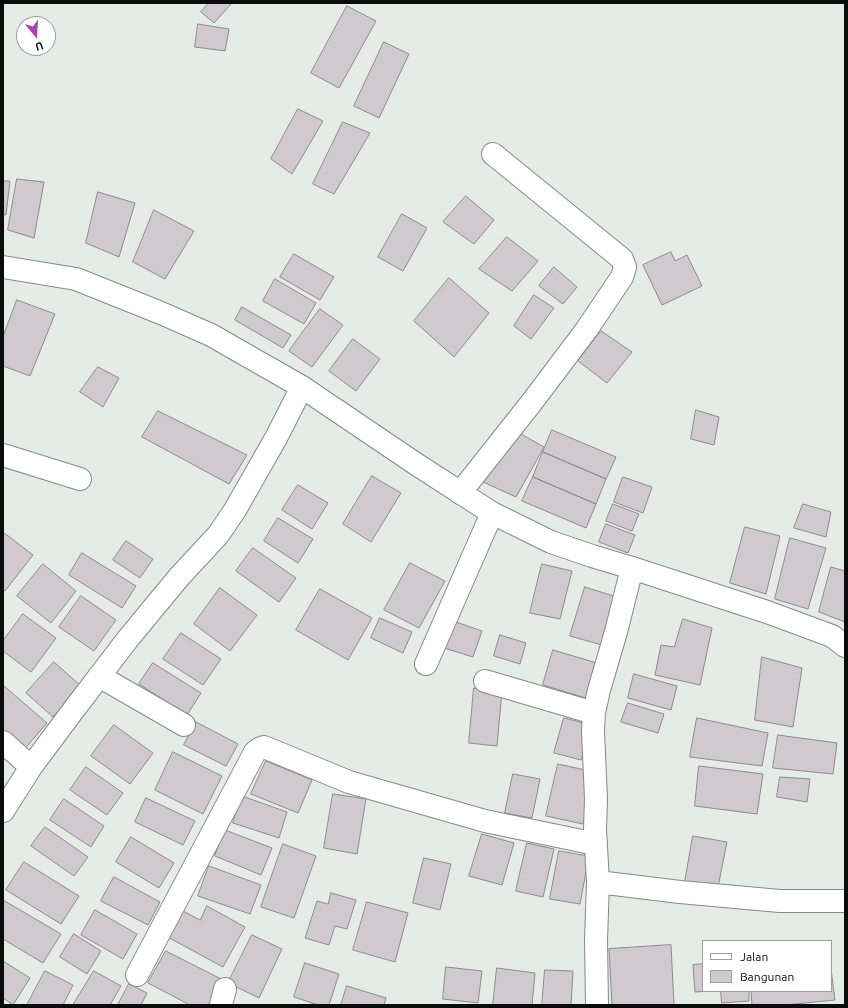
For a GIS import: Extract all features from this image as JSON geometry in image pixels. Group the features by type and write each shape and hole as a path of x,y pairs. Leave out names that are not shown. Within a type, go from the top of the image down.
{"street":[{"path":"460,493 532,402 587,329 622,276 625,267 622,260 493,154"},
{"path":"3,267 76,279 211,335 302,387 492,513 551,542 767,612 832,636 845,646"},
{"path":"3,811 31,767 99,676 179,577 218,534 235,510 276,438 302,387"},
{"path":"3,455 80,479"},
{"path":"426,664 492,513"},
{"path":"598,1005 596,940 598,882 595,829 596,799 593,730 594,713 632,568"},
{"path":"99,676 184,725"},
{"path":"485,681 594,713"},
{"path":"3,742 31,767"},
{"path":"137,975 255,752 264,747 350,782 486,821 596,844"},
{"path":"598,882 680,892 773,900 845,901"}],"building":[{"path":"209,3 232,3 214,23 201,12"},
{"path":"347,6 376,21 339,88 311,73"},
{"path":"198,24 229,29 225,51 195,47"},
{"path":"384,42 409,54 379,118 354,106"},
{"path":"298,109 323,121 292,174 271,159"},
{"path":"343,122 370,133 334,194 313,184"},
{"path":"17,179 44,182 34,238 8,230"},
{"path":"3,181 10,181 6,215 3,214"},
{"path":"98,192 135,203 119,257 86,243"},
{"path":"466,196 494,220 474,244 443,222"},
{"path":"154,210 194,231 165,279 133,262"},
{"path":"402,214 427,228 403,271 378,257"},
{"path":"507,237 538,261 512,291 479,269"},
{"path":"671,252 675,261 687,255 702,286 662,305 643,265"},
{"path":"294,254 334,277 320,300 280,277"},
{"path":"554,267 577,287 563,304 539,286"},
{"path":"449,278 489,313 454,357 414,321"},
{"path":"275,279 316,303 304,324 263,301"},
{"path":"534,295 554,308 531,339 514,326"},
{"path":"17,300 55,314 30,376 3,366 3,337"},
{"path":"242,307 291,335 283,348 235,320"},
{"path":"320,309 343,325 312,367 289,351"},
{"path":"601,331 632,352 607,383 578,361"},
{"path":"353,339 380,359 356,391 329,371"},
{"path":"98,367 119,378 103,407 80,392"},
{"path":"696,410 719,417 714,445 691,439"},
{"path":"158,411 247,455 229,484 142,437"},
{"path":"514,430 544,447 516,497 483,482"},
{"path":"552,430 616,457 606,479 543,452"},
{"path":"543,452 606,479 596,504 533,477"},
{"path":"372,476 401,493 371,542 343,524"},
{"path":"533,477 596,504 586,528 522,501"},
{"path":"623,477 652,487 643,513 614,502"},
{"path":"298,485 328,503 312,529 282,510"},
{"path":"613,504 639,514 632,531 606,521"},
{"path":"803,504 831,512 826,537 794,528"},
{"path":"278,518 313,539 298,563 264,541"},
{"path":"606,524 635,535 628,553 599,542"},
{"path":"745,527 780,536 766,594 730,583"},
{"path":"3,532 33,555 5,591 3,590"},
{"path":"790,538 826,548 808,609 775,599"},
{"path":"126,541 153,559 140,578 113,560"},
{"path":"253,548 296,578 279,602 236,571"},
{"path":"82,553 136,586 122,608 69,575"},
{"path":"410,563 445,581 419,628 384,610"},
{"path":"43,564 76,591 51,623 17,596"},
{"path":"542,564 572,571 560,619 530,613"},
{"path":"831,567 845,571 845,622 819,612"},
{"path":"585,587 623,599 609,647 570,636"},
{"path":"220,588 257,615 230,651 194,624"},
{"path":"320,589 372,618 348,660 296,630"},
{"path":"81,596 116,620 94,651 59,627"},
{"path":"23,614 56,638 31,672 3,651 3,641"},
{"path":"380,618 412,632 403,653 371,638"},
{"path":"683,619 712,628 700,685 655,675 661,645 674,647"},
{"path":"453,621 482,631 473,657 444,648"},
{"path":"181,633 221,659 203,685 163,659"},
{"path":"500,635 526,643 520,664 494,656"},
{"path":"553,650 597,663 586,698 543,685"},
{"path":"762,657 802,668 793,727 755,720"},
{"path":"54,662 81,686 53,717 26,693"},
{"path":"153,663 201,693 187,715 139,684"},
{"path":"634,674 677,686 671,710 628,698"},
{"path":"4,686 47,723 22,752 3,736"},
{"path":"474,688 502,691 497,746 469,743"},
{"path":"628,703 664,714 658,733 621,722"},
{"path":"564,718 592,725 581,760 554,753"},
{"path":"697,718 768,733 762,766 690,757"},
{"path":"196,722 238,744 226,766 184,745"},
{"path":"114,725 153,753 130,784 91,756"},
{"path":"778,735 837,743 833,774 773,768"},
{"path":"173,752 222,776 203,814 155,790"},
{"path":"266,761 312,780 298,813 251,794"},
{"path":"558,764 594,772 583,824 546,816"},
{"path":"699,766 763,774 757,814 695,806"},
{"path":"86,767 123,793 107,815 70,790"},
{"path":"513,774 540,779 532,818 505,813"},
{"path":"780,777 810,779 807,802 777,797"},
{"path":"333,794 366,799 357,854 324,848"},
{"path":"242,796 287,812 279,838 233,823"},
{"path":"146,798 195,821 183,845 135,822"},
{"path":"64,799 104,826 91,847 50,820"},
{"path":"45,827 88,857 74,876 31,846"},
{"path":"225,830 272,848 261,875 215,856"},
{"path":"482,834 514,843 502,885 469,876"},
{"path":"693,836 727,842 718,887 685,882"},
{"path":"131,837 174,863 159,888 116,862"},
{"path":"527,843 554,849 543,897 516,891"},
{"path":"283,844 316,856 294,918 261,907"},
{"path":"559,851 589,856 580,904 550,899"},
{"path":"424,858 451,864 440,910 413,903"},
{"path":"24,862 79,896 61,924 6,890"},
{"path":"209,866 261,885 250,914 198,896"},
{"path":"114,877 160,902 148,925 101,901"},
{"path":"331,893 356,900 347,929 335,926 329,945 305,938 317,901 328,904"},
{"path":"3,900 61,934 43,963 3,939"},
{"path":"367,902 408,913 395,962 353,950"},
{"path":"207,906 245,927 223,967 164,935 179,909 200,920"},
{"path":"95,910 137,934 123,959 81,935"},
{"path":"74,934 101,951 87,974 60,957"},
{"path":"252,935 282,949 259,998 228,983"},
{"path":"671,945 674,1005 612,1005 609,949"},
{"path":"166,951 223,980 209,1005 190,1005 148,983"},
{"path":"3,961 30,978 13,1005 3,998"},
{"path":"305,963 339,974 329,1005 318,1005 294,997"},
{"path":"702,964 702,992 695,992 693,965"},
{"path":"446,967 482,971 478,1003 443,999"},
{"path":"497,968 535,973 532,1005 493,1005"},
{"path":"545,970 573,971 571,1005 542,1005"},
{"path":"45,971 73,985 63,1005 27,1005"},
{"path":"94,971 121,986 110,1005 73,1005"},
{"path":"832,977 835,1000 785,1005 752,1005 751,992 832,992"},
{"path":"129,984 147,993 141,1005 118,1005"},
{"path":"347,986 386,998 384,1005 341,1005"},
{"path":"721,992 749,992 749,1001 722,1003"}]}
